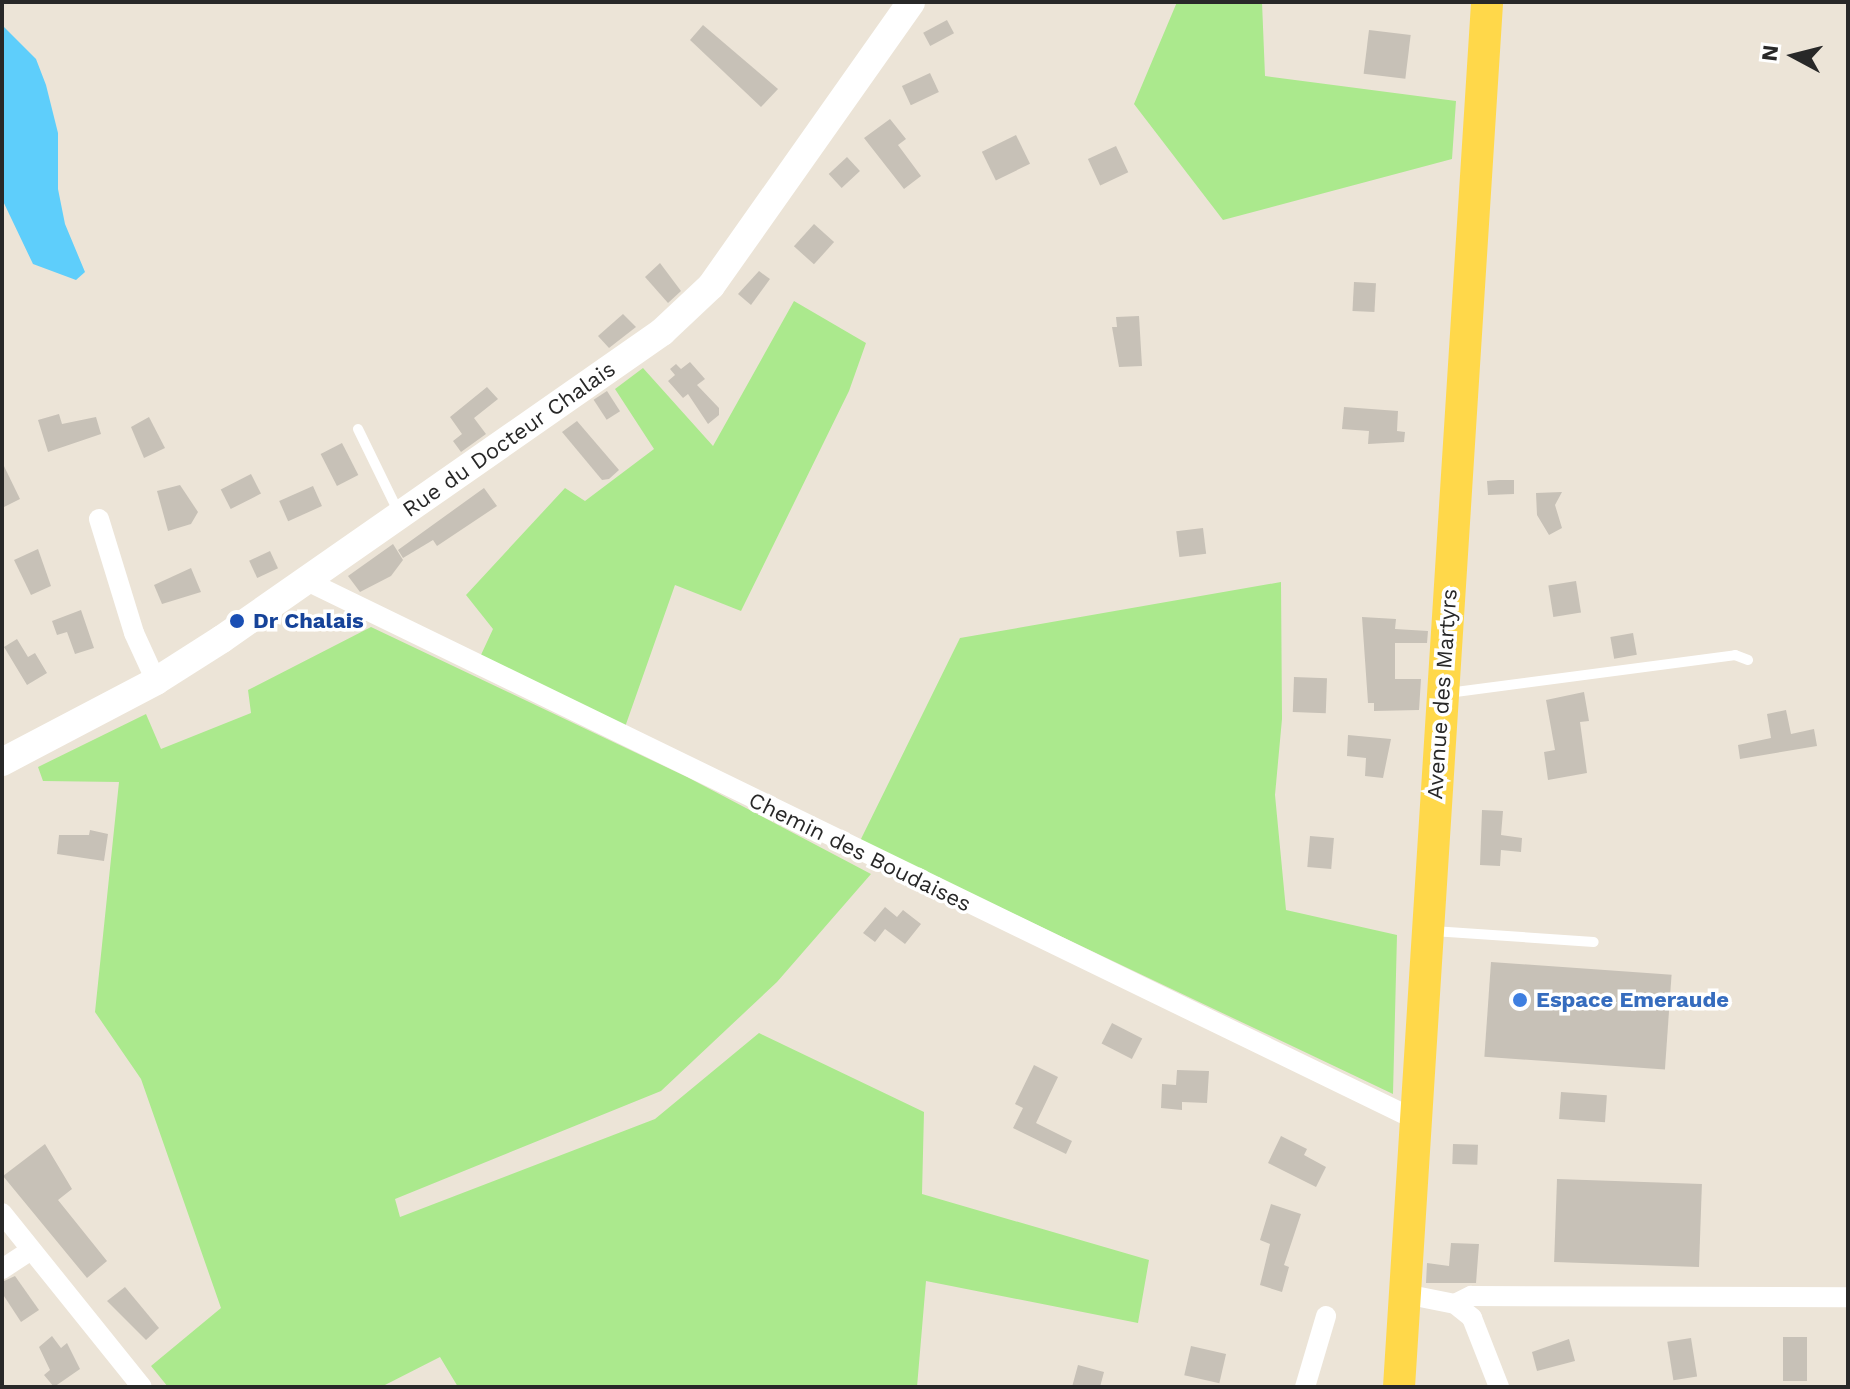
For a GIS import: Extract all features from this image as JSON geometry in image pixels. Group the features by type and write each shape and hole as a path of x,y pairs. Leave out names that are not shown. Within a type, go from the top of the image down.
{"main road":[{"name":"Rue du Docteur Chalais","path":"2,762 156,681 662,332 711,286 911,2"},
{"name":"Avenue des Martyrs","path":"1399,1387 1487,2"}],"street":[{"path":"99,519 134,633 156,681"},
{"name":"Chemin des Boudaises","path":"305,580 1416,1120"},
{"path":"2,1213 142,1387"},
{"path":"2,1269 31,1250"},
{"path":"1405,1294 1455,1304 1472,1318 1499,1387"},
{"path":"1455,1304 1471,1296 1848,1297"},
{"path":"1305,1387 1326,1316"}],"lane":[{"path":"358,429 399,515"},
{"path":"1442,694 1735,655 1748,660"},
{"path":"1427,931 1594,942"}],"green space":[{"path":"1177,2 1262,2 1265,76 1456,101 1452,159 1223,220 1134,104"},
{"path":"794,301 866,343 849,391 741,611 675,585 625,727 480,657 493,629 466,595 565,488 585,501 654,449 615,389 643,368 713,446"},
{"path":"1281,582 1282,719 1275,795 1286,910 1397,935 1393,1094 860,841 960,638"},
{"path":"371,627 687,777 871,874 777,982 661,1091 395,1199 400,1217 655,1119 759,1033 924,1112 922,1194 1149,1260 1138,1323 926,1281 917,1387 458,1387 440,1357 381,1387 168,1387 151,1366 221,1308 141,1079 95,1012 119,782 43,781 38,767 146,714 161,749 251,713 248,690"}],"water":[{"path":"2,25 36,59 46,85 58,133 58,189 65,224 85,272 76,280 33,264 2,199"}],"building":[{"path":"947,20 954,33 930,46 923,33"},
{"path":"703,25 778,89 761,107 690,40"},
{"path":"1369,30 1411,35 1405,79 1364,74"},
{"path":"930,73 939,92 911,105 902,86"},
{"path":"890,119 906,139 898,145 921,176 904,189 864,138"},
{"path":"1016,135 1030,164 996,180 982,152"},
{"path":"1116,146 1128,172 1100,185 1088,159"},
{"path":"847,157 860,171 842,188 829,174"},
{"path":"814,224 834,242 814,264 794,246"},
{"path":"660,263 681,291 668,303 645,277"},
{"path":"759,271 770,279 751,305 738,294"},
{"path":"1354,282 1376,283 1374,312 1352,311"},
{"path":"623,314 636,327 609,348 598,336"},
{"path":"1139,316 1142,366 1119,367 1112,327 1117,327 1116,317"},
{"path":"690,362 705,379 697,385 719,408 719,415 708,424 688,394 683,398 668,381 675,375 670,369 676,364 681,369"},
{"path":"487,387 498,399 474,418 486,434 461,452 453,441 462,434 450,417"},
{"path":"607,391 620,411 607,420 594,400"},
{"path":"1344,407 1398,411 1397,431 1405,432 1404,442 1368,444 1369,431 1342,429"},
{"path":"59,414 62,424 96,417 101,434 48,452 38,420"},
{"path":"149,417 165,448 144,458 131,427"},
{"path":"577,421 619,470 609,479 602,480 562,432"},
{"path":"342,443 358,475 337,486 321,454"},
{"path":"2,462 20,499 2,508"},
{"path":"251,474 261,494 231,509 221,489"},
{"path":"1514,480 1514,494 1488,495 1487,481"},
{"path":"180,485 198,512 191,524 168,531 157,491"},
{"path":"313,486 322,506 288,521 279,501"},
{"path":"484,488 497,506 437,546 433,540 403,558 398,550"},
{"path":"1562,492 1555,505 1562,528 1549,535 1537,515 1536,493"},
{"path":"1203,528 1206,554 1179,557 1176,531"},
{"path":"393,544 403,560 391,576 360,592 348,576"},
{"path":"38,549 51,586 31,595 14,560"},
{"path":"270,551 278,568 257,578 249,561"},
{"path":"191,568 201,592 162,604 154,585"},
{"path":"1576,581 1581,613 1553,617 1548,585"},
{"path":"81,610 94,648 75,654 67,632 57,635 52,621"},
{"path":"1362,617 1396,619 1395,629 1428,631 1427,643 1395,643 1395,679 1421,679 1419,710 1374,711 1374,703 1368,703"},
{"path":"1633,633 1637,655 1614,659 1610,637"},
{"path":"17,639 28,657 35,653 47,673 27,685 4,647"},
{"path":"1294,677 1327,678 1326,713 1293,712"},
{"path":"1584,692 1589,721 1580,722 1587,773 1548,780 1544,752 1555,750 1546,700"},
{"path":"1786,710 1791,734 1814,729 1817,746 1740,759 1738,745 1771,738 1767,714"},
{"path":"1348,735 1391,739 1383,778 1365,776 1366,758 1347,756"},
{"path":"1482,810 1503,811 1501,835 1522,838 1521,852 1501,850 1500,866 1480,865"},
{"path":"90,830 108,834 104,861 57,854 59,835 89,835"},
{"path":"1310,836 1334,838 1331,869 1307,867"},
{"path":"885,907 897,917 903,910 921,924 905,944 885,929 875,942 863,933"},
{"path":"1491,962 1672,975 1665,1069 1484,1057"},
{"path":"1112,1023 1142,1038 1132,1059 1102,1043"},
{"path":"1034,1065 1058,1077 1036,1123 1072,1141 1066,1154 1013,1128 1023,1108 1015,1104"},
{"path":"1177,1070 1209,1071 1207,1103 1182,1102 1182,1110 1161,1108 1162,1084 1176,1085"},
{"path":"1561,1092 1607,1095 1605,1122 1559,1119"},
{"path":"1281,1136 1307,1149 1304,1155 1326,1167 1316,1187 1268,1163"},
{"path":"45,1144 72,1189 58,1200 107,1261 87,1278 3,1176"},
{"path":"1453,1144 1478,1145 1477,1165 1452,1164"},
{"path":"1557,1179 1702,1184 1699,1267 1554,1262"},
{"path":"1271,1204 1301,1214 1284,1265 1289,1267 1282,1292 1260,1285 1270,1244 1260,1240"},
{"path":"1451,1243 1479,1244 1476,1283 1426,1283 1427,1263 1449,1266"},
{"path":"15,1276 39,1310 21,1322 2,1293 2,1282"},
{"path":"125,1287 159,1328 146,1340 107,1301"},
{"path":"52,1336 61,1348 67,1343 80,1369 54,1387 44,1375 50,1370 39,1347"},
{"path":"1783,1337 1807,1337 1807,1381 1783,1381"},
{"path":"1691,1338 1697,1377 1673,1380 1667,1342"},
{"path":"1569,1339 1575,1361 1537,1371 1532,1352"},
{"path":"1191,1346 1226,1354 1219,1383 1184,1375"},
{"path":"1078,1365 1104,1372 1100,1387 1072,1387"}],"place":[{"name":"Dr Chalais","path":"237,621"},
{"name":"Espace Emeraude","path":"1520,1000"}]}
